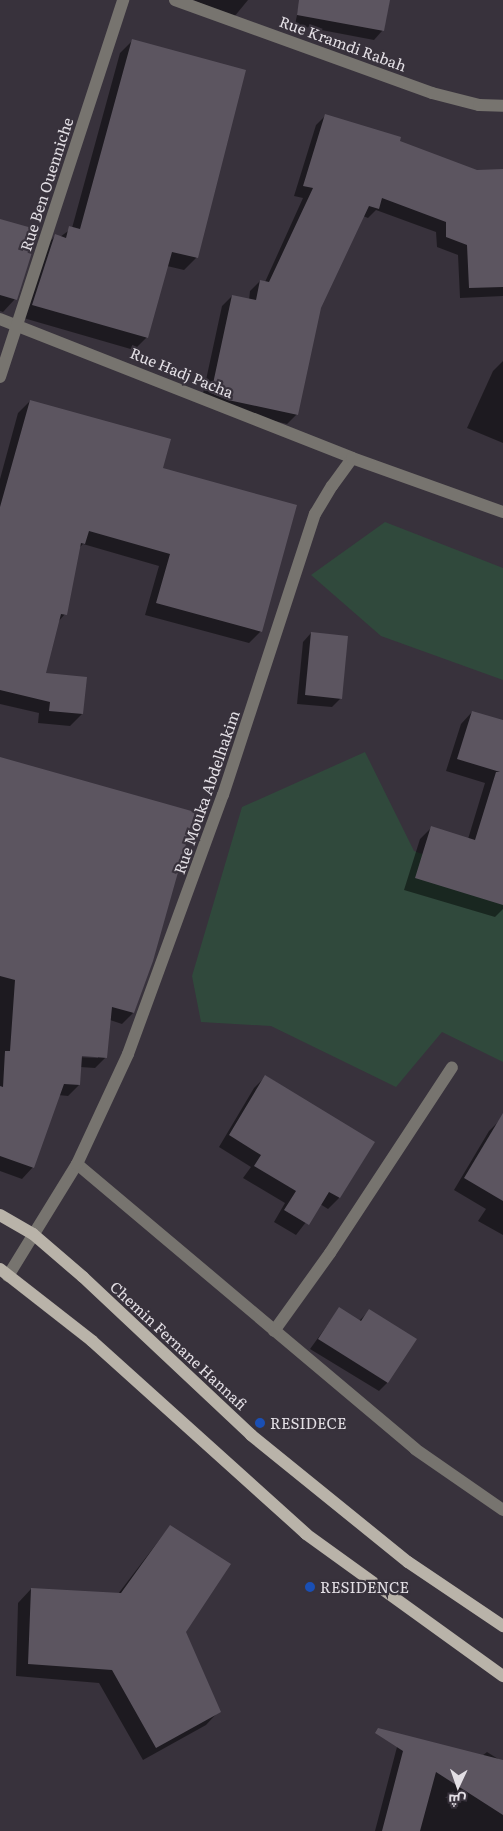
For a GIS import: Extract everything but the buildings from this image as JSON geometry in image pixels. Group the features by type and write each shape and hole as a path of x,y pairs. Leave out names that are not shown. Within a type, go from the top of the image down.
{"main road":[{"name":"Chemin Fernane Hannafi","path":"0,1215 33,1234 251,1435 408,1562 503,1626"},
{"path":"4,1273 92,1341 306,1534 503,1676"}],"street":[{"name":"Rue Ben Ouenniche","path":"0,378 123,0"},
{"name":"Rue Kramdi Rabah","path":"175,0 432,93 479,105 503,106"},
{"name":"Rue Hadj Pacha","path":"0,319 17,323 352,458"},
{"path":"352,458 503,512"},
{"name":"Rue Mouka Abdelhakim","path":"4,1273 33,1234 77,1164 128,1054 185,903 315,514 352,458"},
{"path":"274,1331 330,1253 452,1067"},
{"path":"77,1164 416,1449 503,1510"}],"green space":[{"path":"385,522 503,568 503,680 381,636 311,575"},
{"path":"365,752 414,851 503,884 503,1062 442,1032 396,1087 271,1026 201,1022 192,976 242,807"}],"place":[{"name":"RESIDECE","path":"260,1423"},
{"name":"RESIDENCE","path":"310,1587"}]}
